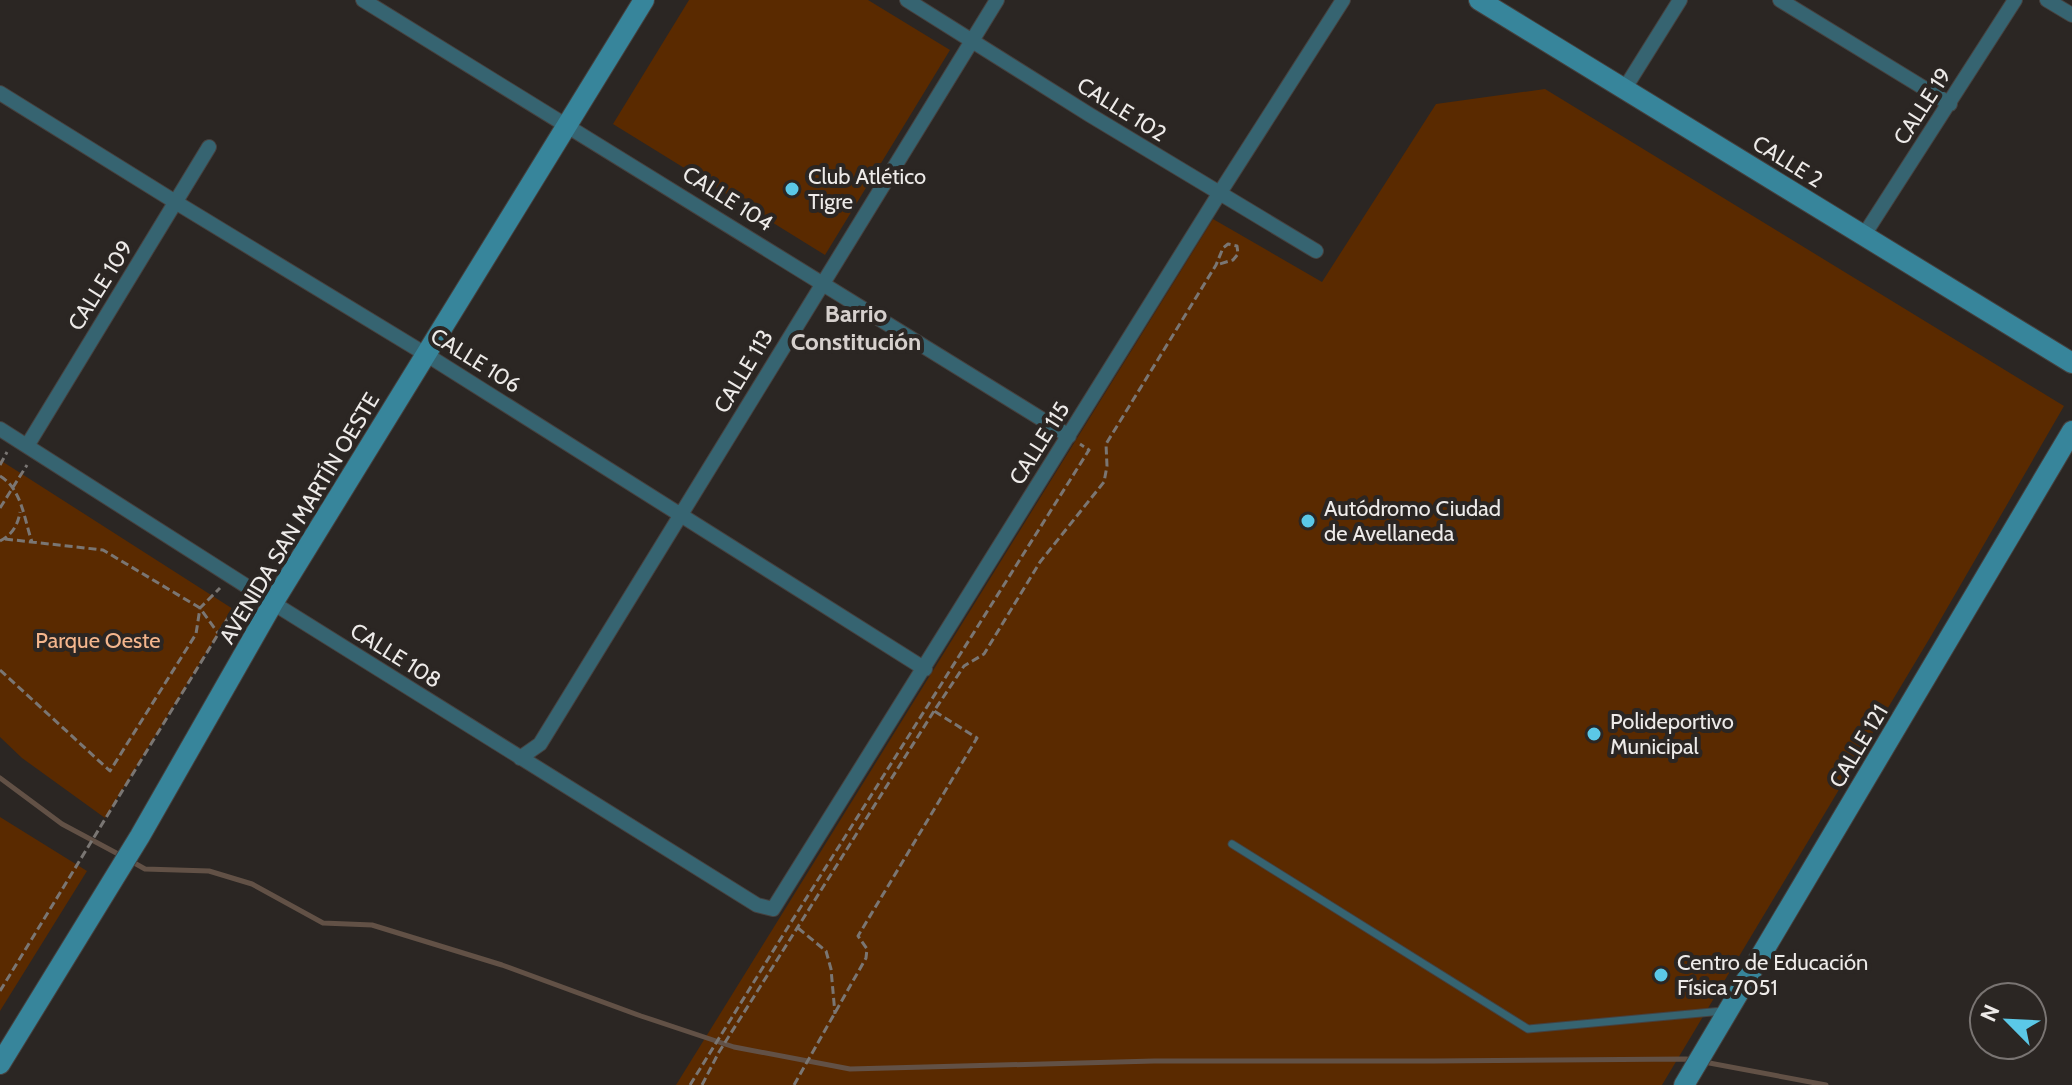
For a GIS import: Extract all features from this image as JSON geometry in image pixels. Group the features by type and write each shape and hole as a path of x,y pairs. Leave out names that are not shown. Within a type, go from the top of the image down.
{"street":[{"name":"CALLE 104","path":"363,0 1069,436"},
{"name":"AVENIDA SAN MARTÍN OESTE","path":"0,1064 140,836 273,603 644,0"},
{"name":"CALLE 102","path":"907,0 1316,251"},
{"name":"CALLE 113","path":"520,758 540,744 997,0"},
{"name":"CALLE 115","path":"773,909 1343,0"},
{"name":"CALLE 2","path":"1479,0 2072,363"},
{"path":"1625,88 1680,0"},
{"path":"1780,0 1950,104"},
{"name":"CALLE 19","path":"1864,235 2015,0"},
{"path":"2047,0 2072,15"},
{"name":"CALLE 106","path":"0,93 427,355 925,669"},
{"name":"CALLE 109","path":"31,449 209,147"},
{"name":"CALLE 108","path":"0,429 520,758 757,905 773,909"},
{"name":"CALLE 121","path":"1684,1085 2072,431"}],"lane":[{"path":"1232,844 1528,1029 1729,1010"}],"path":[{"path":"702,1085 729,1036 964,666 984,654 1040,562 1104,482 1106,444 1216,265 1223,248 1228,244 1237,246 1238,254 1233,260 1216,265"},
{"path":"690,1085 1089,450 1069,436"},
{"path":"0,508 31,449"},
{"path":"0,476 13,486 18,496 32,542"},
{"path":"2,540 19,520 21,508"},
{"path":"2,540 103,550 200,608 218,633"},
{"path":"0,670 110,771 196,634 200,608 231,576"},
{"path":"0,991 247,587"},
{"path":"794,1085 866,958 867,949 858,936 977,738 934,711"},
{"path":"797,928 826,951 831,969 835,1014"}],"green space":[{"name":"Club Atlético Tigre","path":"689,0 868,0 950,50 825,255 613,124"},
{"path":"1545,89 2064,406 1931,636 1662,1085 676,1085 1213,219 1322,282 1436,104"},
{"name":"Parque Oeste","path":"0,460 233,609 105,818 22,758 0,737"},
{"path":"0,817 87,871 0,1011"}],"waterway":[{"path":"0,778 62,824 120,855"},
{"path":"129,860 145,869 209,871 252,884 323,923 372,925 502,965 734,1047 850,1069 1154,1061 1694,1060"},
{"path":"1704,1062 1826,1085"}],"place":[{"name":"Club Atlético Tigre","path":"792,189"},
{"name":"Autódromo Ciudad de Avellaneda","path":"1308,521"},
{"name":"Polideportivo Municipal","path":"1594,734"},
{"name":"Centro de Educación Física 7051","path":"1661,975"}],"district":[{"name":"Barrio Constitución","path":"856,328"}]}
